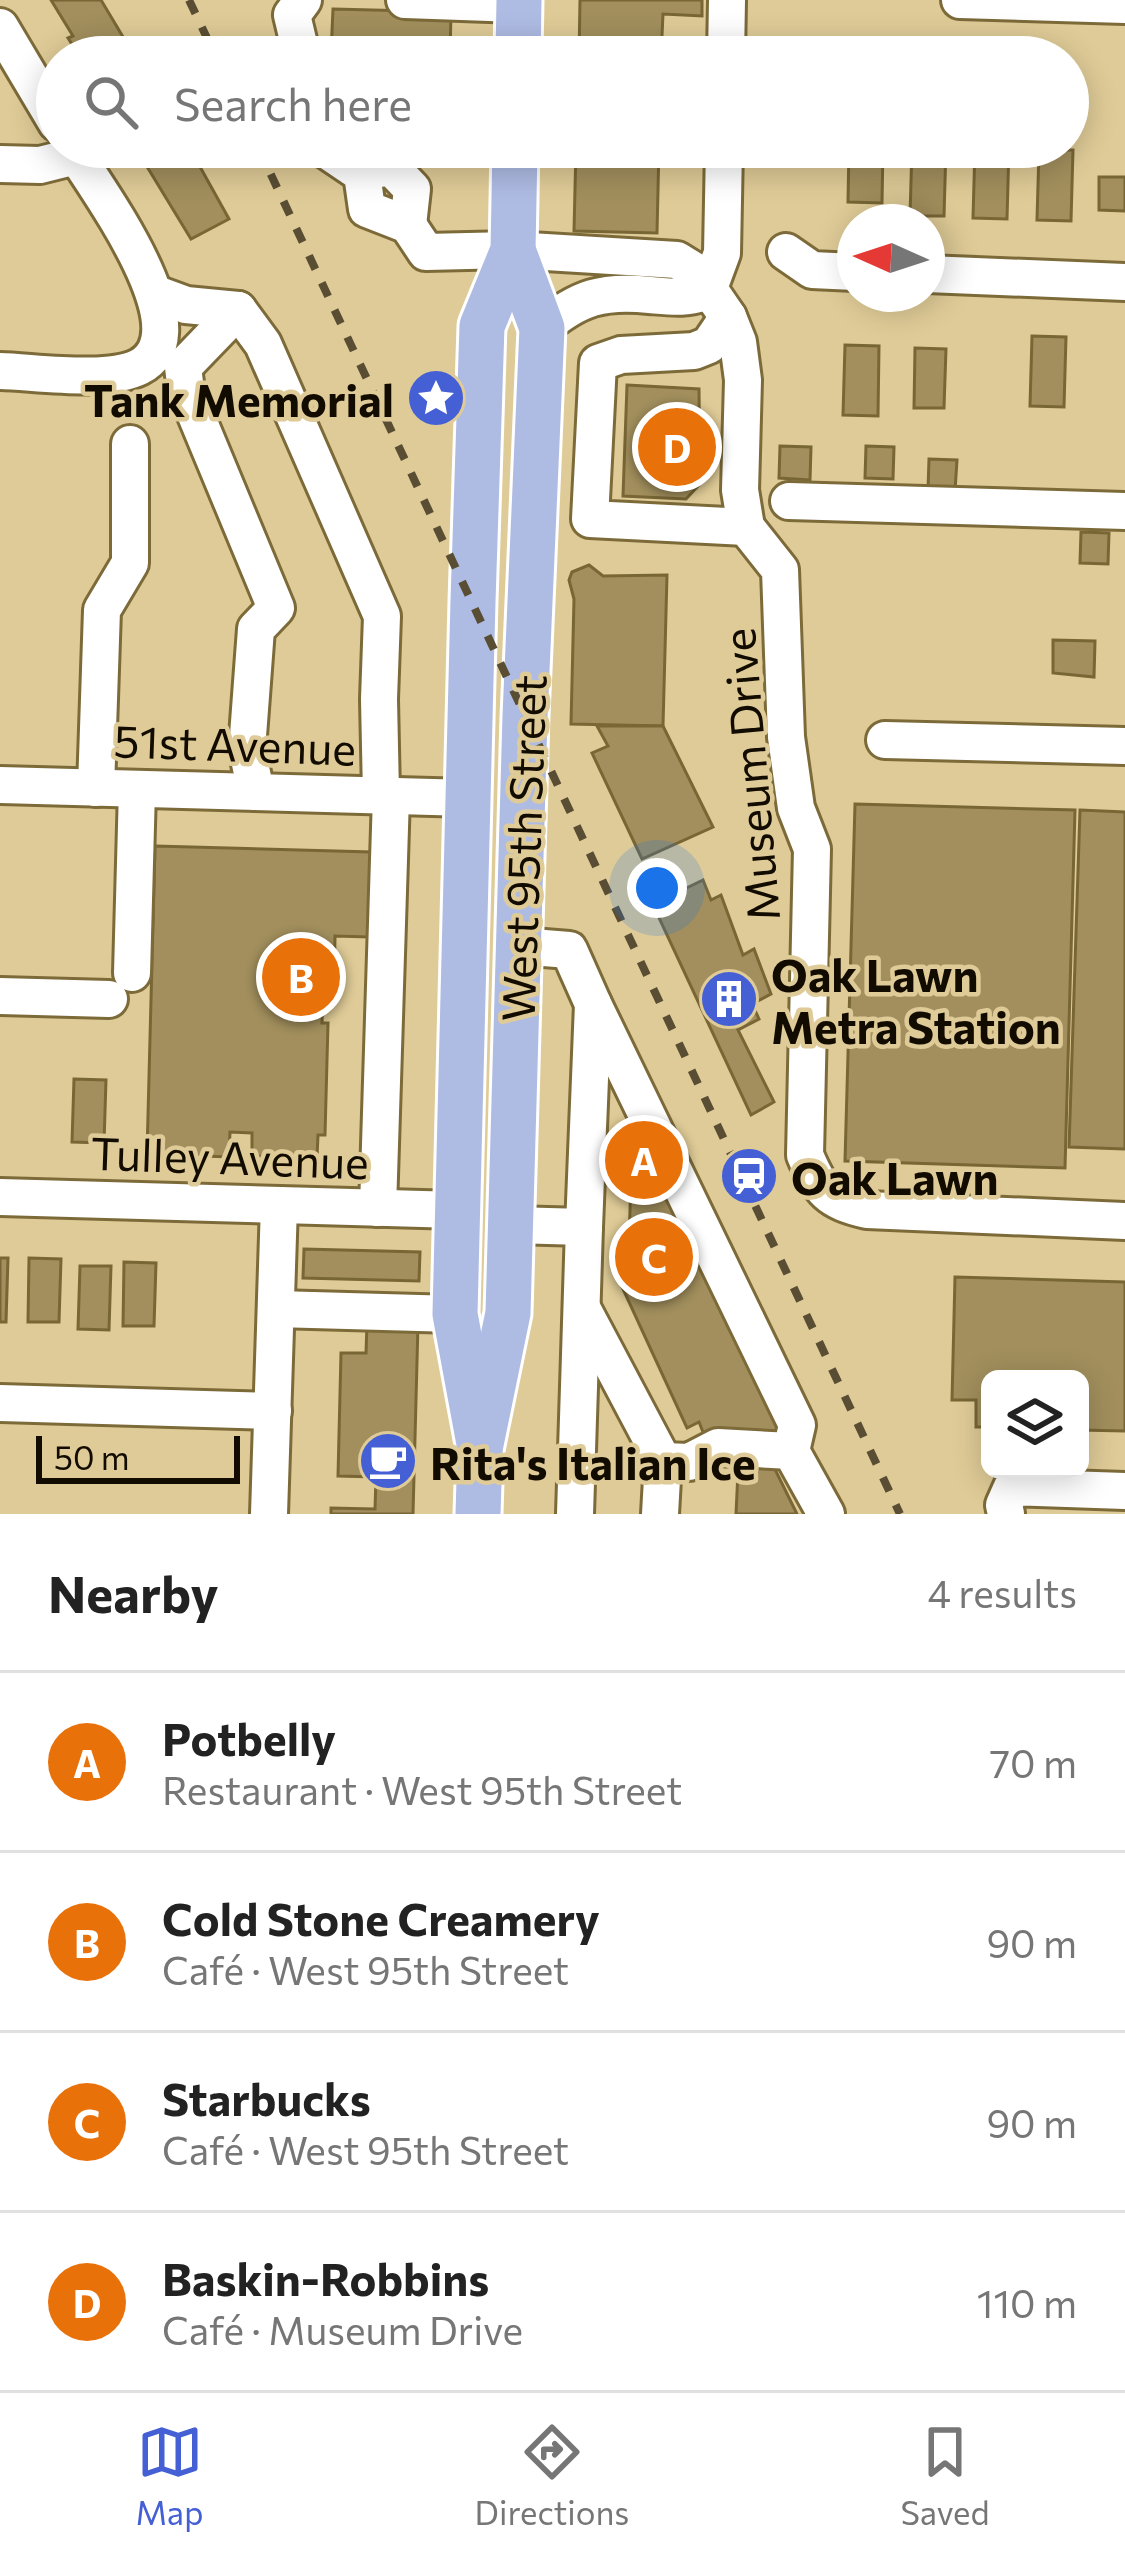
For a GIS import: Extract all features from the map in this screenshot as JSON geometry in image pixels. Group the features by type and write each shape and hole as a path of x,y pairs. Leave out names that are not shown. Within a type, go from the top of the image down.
{"main road":[{"path":"518,36 519,2"},
{"name":"West 95th Street","path":"480,1449 454,1314 482,326 513,250 515,168"},
{"name":"West 95th Street","path":"478,1514 480,1449 508,1313 542,328 513,250"}],"street":[{"path":"405,0 519,2"},
{"path":"726,36 727,0"},
{"path":"960,0 1125,5"},
{"path":"291,5 298,36"},
{"path":"0,27 36,88"},
{"path":"0,164 36,165"},
{"path":"0,371 113,373 140,367 153,355 161,334 156,293 84,168"},
{"path":"353,168 362,174 383,168"},
{"path":"392,168 412,189 408,225 426,252 513,250 677,260 690,265 718,304 738,342 740,490 746,526 590,519 598,363 621,355 694,351 709,344 718,304 724,168"},
{"path":"786,252 812,270 837,271"},
{"path":"945,275 1125,282"},
{"path":"156,293 186,304 238,310 263,344 382,616 379,699 386,795 378,1208"},
{"path":"542,328 567,306 593,296 652,295 718,304"},
{"path":"238,310 183,367 186,391 276,608 256,629 247,749 256,792"},
{"path":"96,788 102,610 130,563 130,444"},
{"path":"789,501 1125,511"},
{"name":"Museum Drive","path":"746,526 780,570 786,737 796,808 812,850 805,1155 818,1186 842,1204 866,1210 1125,1221"},
{"path":"885,740 1125,746"},
{"name":"51st Avenue","path":"0,785 468,798"},
{"path":"0,996 121,986 137,789"},
{"path":"519,946 569,950 797,1425 791,1451 826,1514"},
{"path":"575,1514 592,1004"},
{"name":"Tulley Avenue","path":"0,1197 458,1210"},
{"path":"269,1514 279,1205"},
{"path":"512,1226 584,1228"},
{"path":"581,1306 663,1461 660,1514"},
{"path":"276,1310 454,1314"},
{"path":"0,1403 272,1411"},
{"path":"663,1461 689,1462 718,1447 791,1451"},
{"path":"1006,1514 1004,1505 1012,1487 1125,1491"}],"building":[{"path":"51,0 101,0 122,36 73,36"},
{"path":"580,0 702,0 702,16 663,14 662,36 579,36"},
{"path":"333,9 451,12 450,36 332,36"},
{"path":"148,168 201,168 229,219 191,239"},
{"path":"576,168 659,168 657,233 574,231"},
{"path":"849,168 883,168 882,203 848,202"},
{"path":"911,168 945,168 944,204 910,204"},
{"path":"974,168 1008,168 1007,219 973,218"},
{"path":"1038,168 1072,168 1071,221 1037,220"},
{"path":"1099,177 1125,177 1125,211 1099,210"},
{"path":"1032,336 1066,337 1064,407 1030,406"},
{"path":"845,345 879,346 878,416 843,415"},
{"path":"915,348 946,349 944,408 914,408"},
{"path":"627,385 699,389 700,484 686,499 623,496"},
{"path":"780,446 811,447 810,480 779,478"},
{"path":"866,446 894,447 893,479 865,478"},
{"path":"929,459 957,460 955,491 928,490"},
{"path":"1081,532 1109,533 1108,564 1080,563"},
{"path":"589,565 603,576 667,575 663,726 571,724 574,599 569,580 572,572"},
{"path":"1053,640 1095,641 1094,677 1053,673"},
{"path":"597,726 663,726 713,827 642,859 592,753 608,746"},
{"path":"855,804 1075,810 1065,1168 845,1161"},
{"path":"1080,810 1125,812 1125,1149 1069,1147"},
{"path":"155,846 371,852 369,937 335,936 334,992 323,992 322,1023 328,1023 325,1135 318,1135 317,1158 252,1156 252,1133 230,1132 229,1157 147,1154"},
{"name":"Oak Lawn Metra Station","path":"667,879 674,894 703,880 711,900 721,895 743,955 754,949 771,994 752,1004 759,1019 738,1030 774,1102 751,1115 646,890"},
{"path":"74,1079 106,1080 104,1143 72,1142"},
{"path":"654,1138 702,1240 644,1267 653,1287 712,1259 792,1429 780,1434 703,1432 699,1422 687,1428 617,1276 628,1271 617,1248 629,1241 632,1149"},
{"path":"304,1249 420,1252 419,1281 303,1278"},
{"path":"0,1258 8,1258 6,1322 0,1322"},
{"path":"29,1258 61,1259 59,1322 28,1322"},
{"path":"124,1262 156,1263 154,1326 123,1326"},
{"path":"80,1266 111,1266 109,1330 78,1329"},
{"path":"955,1277 1125,1282 1125,1431 1089,1430 1089,1370 981,1370 981,1427 976,1427 976,1400 952,1400"},
{"path":"367,1322 418,1324 413,1514 331,1514 331,1508 375,1509 376,1477 338,1476 341,1353 366,1353"},
{"path":"739,1450 766,1451 797,1514 736,1514"}],"railway":[{"path":"189,0 206,36"},
{"path":"268,168 900,1514"}],"place":[{"name":"Tank Memorial","path":"436,398"},
{"name":"Baskin-Robbins","path":"677,447"},
{"name":"Cold Stone Creamery","path":"301,977"},
{"name":"Oak Lawn Metra Station","path":"729,999"},
{"name":"Potbelly","path":"644,1160"},
{"name":"Oak Lawn","path":"749,1176"},
{"name":"Starbucks","path":"654,1257"},
{"name":"Rita's Italian Ice","path":"388,1461"}]}
